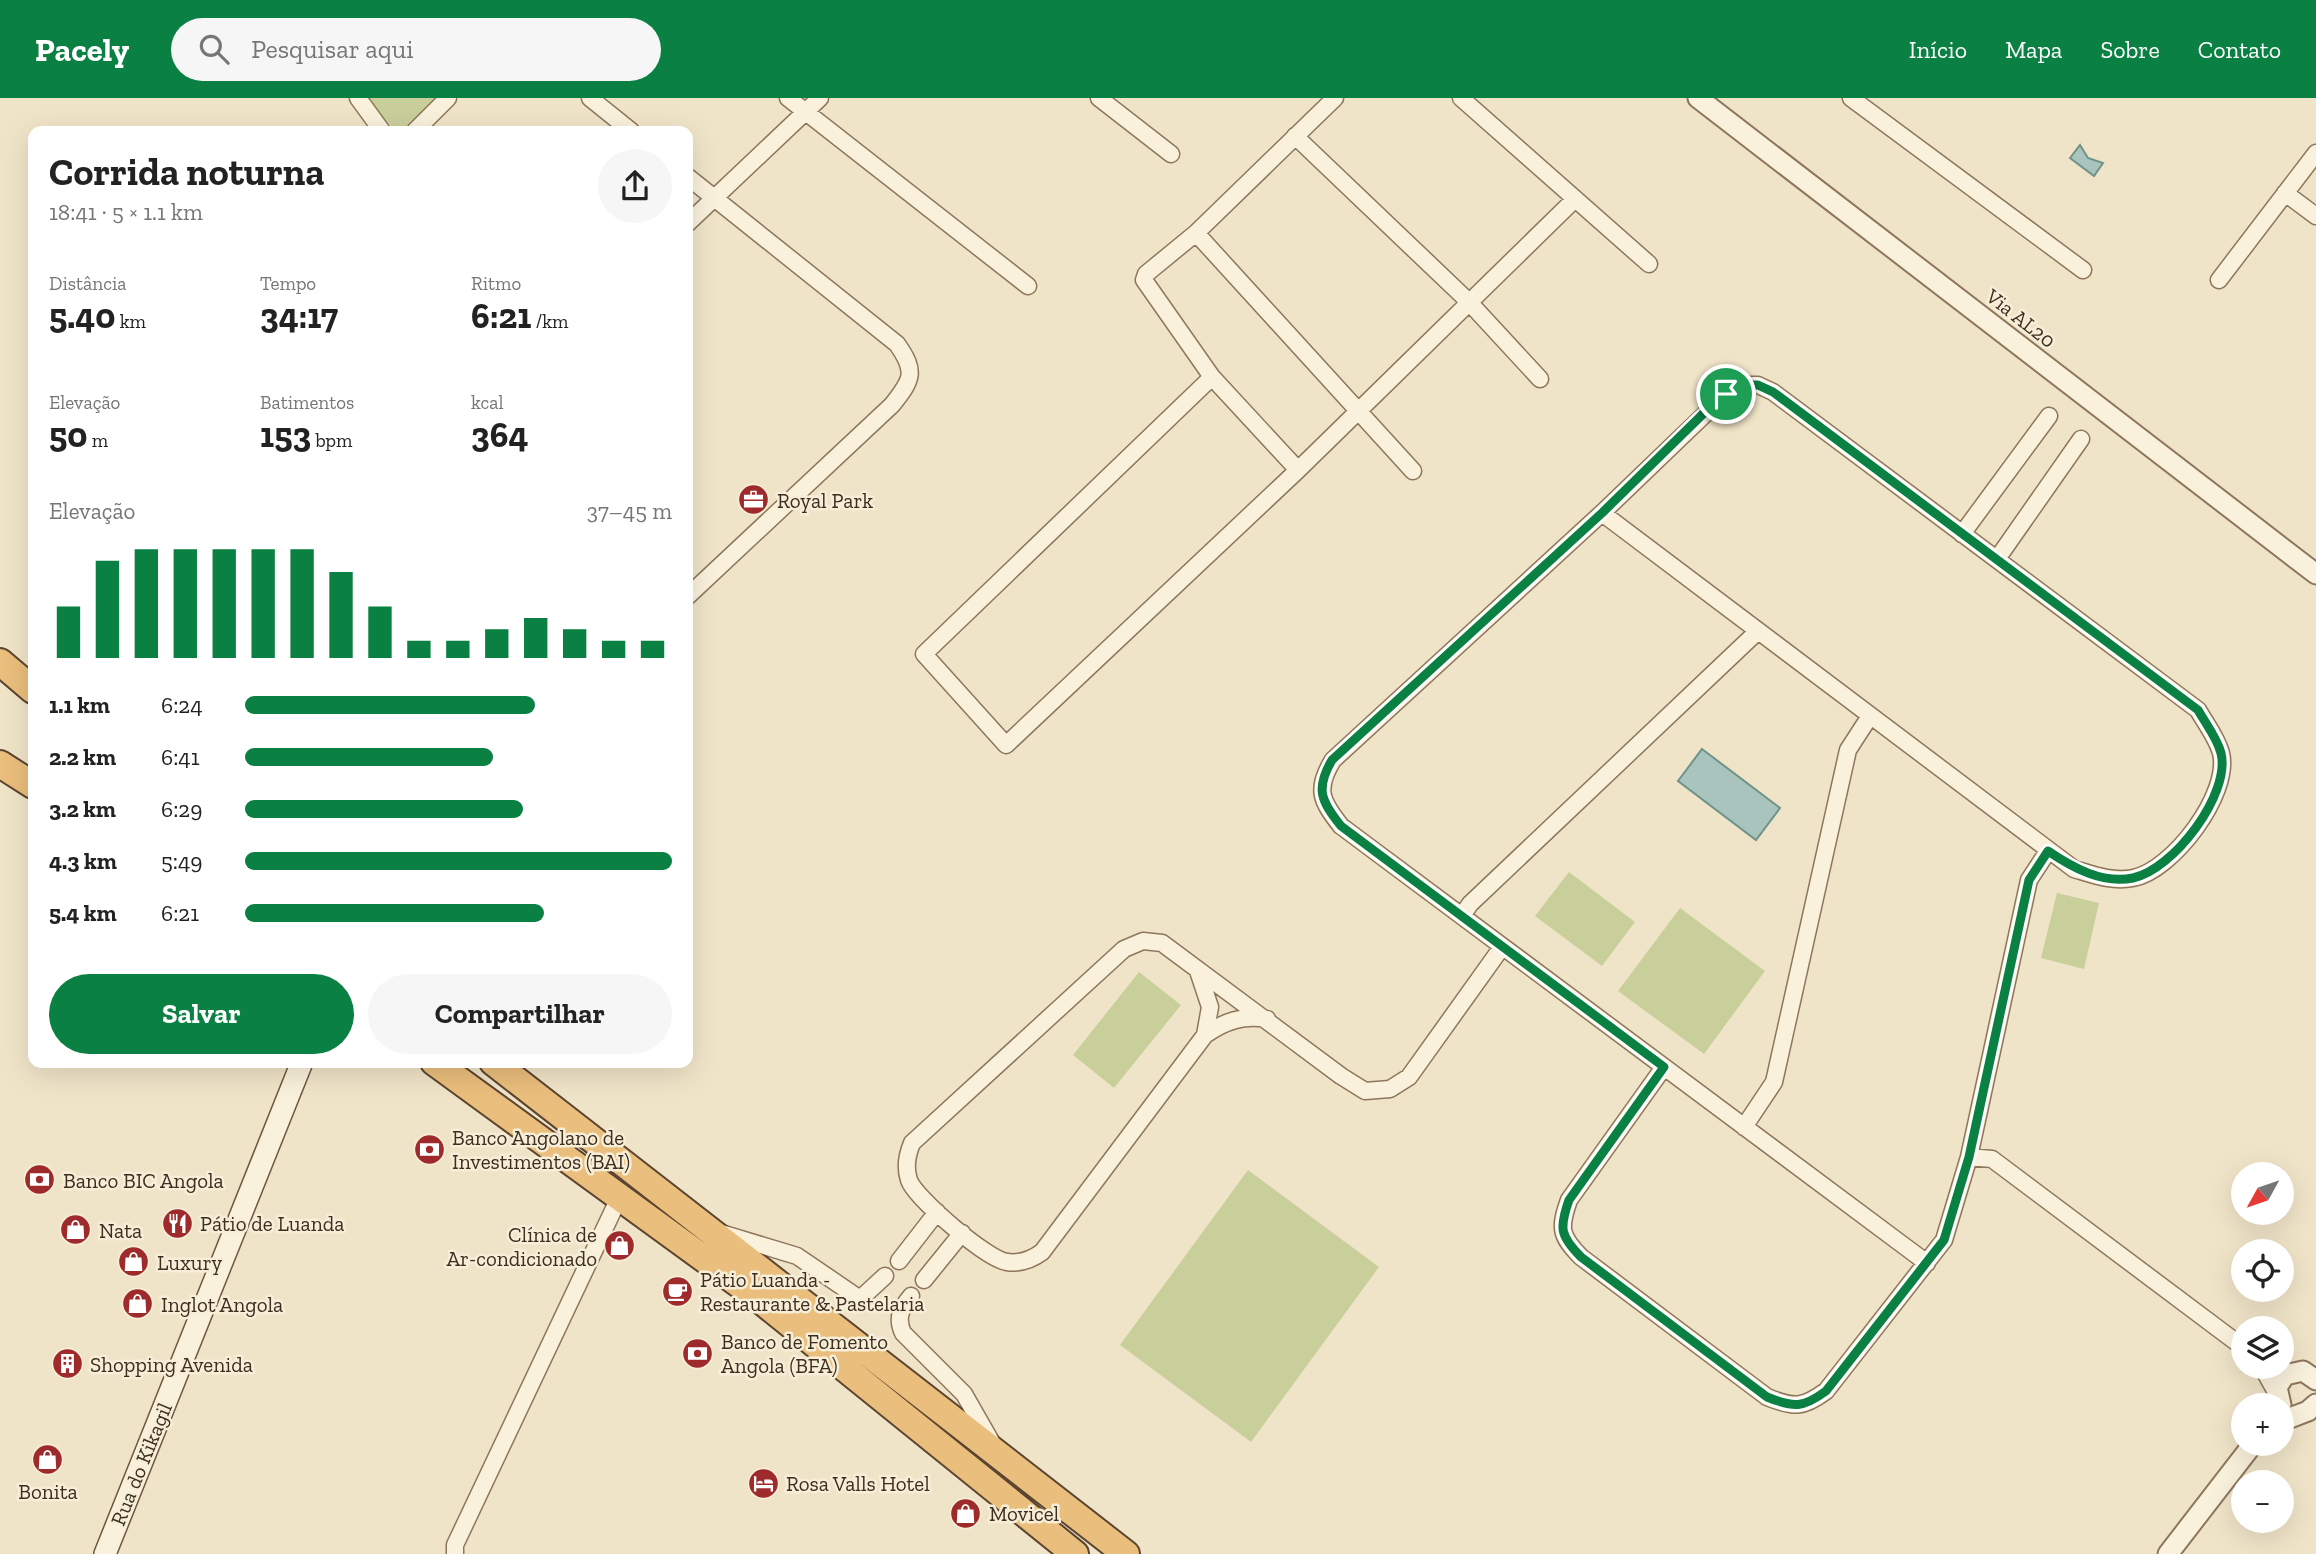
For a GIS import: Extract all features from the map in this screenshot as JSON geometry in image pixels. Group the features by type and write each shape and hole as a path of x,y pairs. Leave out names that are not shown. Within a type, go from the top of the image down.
{"highway":[{"path":"0,662 28,686"},
{"path":"0,764 28,782"},
{"path":"442,1068 758,1298 1075,1554"},
{"path":"501,1068 1126,1554"}],"main road":[{"name":"Rua do Kikagil","path":"105,1554 300,1068"}],"street":[{"path":"358,98 378,126"},
{"path":"420,126 448,98"},
{"path":"590,98 625,126"},
{"path":"788,98 1028,286"},
{"path":"693,218 820,98"},
{"path":"1099,98 1171,154"},
{"path":"1298,470 1212,377 1144,280 1146,274 1196,233 1335,98"},
{"path":"1461,98 1649,264"},
{"name":"Via AL20","path":"1698,98 2316,574"},
{"path":"1851,98 2083,270"},
{"path":"1295,136 1468,301 1540,379"},
{"path":"2219,280 2316,152"},
{"path":"693,181 897,344 906,357 911,373 909,384 892,405 693,591"},
{"path":"2286,194 2316,216"},
{"path":"1212,377 924,654 1006,745 1298,470 1574,200"},
{"path":"1196,233 1413,471"},
{"path":"1602,513 2074,869 2107,879 2134,878 2155,869 2180,846 2215,799 2222,777 2221,754 2198,710 1773,392 1758,385 1742,385 1726,394 1602,513 1332,760 1324,775 1321,793 1341,826 1927,1263"},
{"path":"1962,534 2049,416"},
{"path":"1997,559 2081,439"},
{"path":"1462,916 1470,904 1758,631"},
{"path":"1744,1127 1774,1082 1848,750 1870,716"},
{"path":"1664,1067 1569,1200 1561,1221 1565,1241 1581,1257 1767,1397 1786,1405 1808,1404 1826,1391 1944,1240 1969,1157 2029,880 2048,851"},
{"path":"1267,1019 1251,1016 1236,1019 1221,1024 1205,1035 1042,1252 1030,1260 1004,1262 962,1233 913,1189 909,1179 907,1154 912,1143 1124,949 1143,941 1162,943 1267,1019 1341,1076 1365,1091 1390,1089 1409,1077 1502,947"},
{"path":"1196,969 1210,1007 1205,1035"},
{"path":"1969,1157 1992,1159 2231,1338"},
{"path":"455,1554 455,1545 619,1198"},
{"path":"899,1261 937,1212"},
{"path":"709,1230 797,1256 860,1299 867,1296 885,1276"},
{"path":"924,1280 962,1233"},
{"path":"911,1296 900,1314 898,1324 902,1334 964,1394 1002,1460"},
{"path":"2294,1367 2316,1356"},
{"path":"2294,1371 2308,1373 2316,1380"},
{"path":"2168,1554 2244,1456"}],"green space":[{"path":"364,98 440,98 409,126 391,126"},
{"path":"1569,872 1635,922 1602,966 1535,916"},
{"path":"2057,893 2099,903 2084,969 2041,958"},
{"path":"1680,908 1765,971 1704,1054 1618,991"},
{"path":"1139,972 1181,1005 1114,1088 1073,1055"},
{"path":"1248,1170 1379,1267 1251,1442 1120,1345"}],"water":[{"path":"2080,145 2088,158 2103,163 2094,176 2070,158"},
{"path":"1702,749 1780,808 1756,840 1678,781"}],"place":[{"name":"Royal Park","path":"754,500"},
{"name":"Banco Angolano de Investimentos (BAI)","path":"429,1149"},
{"name":"Banco BIC Angola","path":"40,1180"},
{"name":"Pátio de Luanda","path":"177,1223"},
{"name":"Nata","path":"76,1230"},
{"name":"Clínica de Ar-condicionado","path":"620,1246"},
{"name":"Luxury","path":"134,1262"},
{"name":"Pátio Luanda - Restaurante & Pastelaria","path":"677,1291"},
{"name":"Inglot Angola","path":"138,1304"},
{"name":"Banco de Fomento Angola (BFA)","path":"698,1353"},
{"name":"Shopping Avenida","path":"67,1364"},
{"name":"Bonita","path":"48,1459"},
{"name":"Rosa Valls Hotel","path":"763,1483"},
{"name":"Movicel","path":"966,1513"}],"route":[{"path":"1742,385 1758,385 1773,392 2198,710 2221,754 2222,777 2215,799 2180,846 2155,869 2134,878 2107,879 2074,869 2048,851 2040,862 2029,880 1969,1157 1954,1215 1944,1240 1826,1391 1808,1404 1786,1405 1767,1397 1581,1257 1565,1241 1561,1221 1569,1200 1664,1067 1341,826 1327,808 1321,793 1324,775 1332,760 1602,513 1726,394 1742,385"}]}
